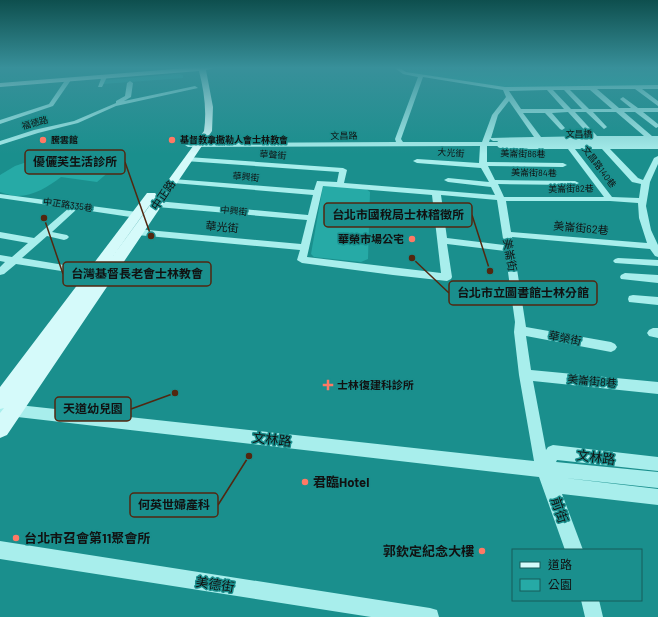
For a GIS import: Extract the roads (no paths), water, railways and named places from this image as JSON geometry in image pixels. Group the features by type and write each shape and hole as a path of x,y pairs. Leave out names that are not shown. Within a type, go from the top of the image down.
{"main road":[{"name":"中正路","path":"0,429 4,407 94,273 137,215 192,146 208,131 210,118 207,97"},
{"name":"中正路","path":"4,407 157,204 188,159 196,133"}],"street":[{"name":"福德路","path":"0,122 51,105 57,97"},
{"path":"114,105 128,97"},
{"path":"114,105 166,97"},
{"path":"400,144 398,139 413,97"},
{"path":"509,97 539,139"},
{"name":"美崙街","path":"509,97 495,115 485,143 484,165 501,198 521,322 520,332 525,375 544,470"},
{"path":"556,97 635,180 645,183"},
{"path":"574,97 604,128"},
{"path":"602,97 654,138"},
{"path":"648,97 658,104"},
{"path":"623,99 656,126"},
{"name":"福德路","path":"0,143 36,131 76,122 114,105"},
{"path":"519,111 658,110"},
{"path":"547,111 562,128"},
{"name":"文昌路","path":"192,146 485,143 539,139 654,138"},
{"name":"文昌橋","path":"501,144 658,142"},
{"name":"文昌路","path":"485,143 501,144"},
{"name":"文昌路","path":"485,143 571,148 658,147"},
{"name":"文昌路140巷","path":"571,148 610,199"},
{"path":"656,250 645,222 641,201 642,191 650,170 658,158"},
{"name":"華聲街","path":"188,159 343,170 340,184"},
{"name":"大光街","path":"417,161 484,165"},
{"name":"美崙街86巷","path":"484,165 563,165"},
{"name":"美崙街84巷","path":"448,180 493,183 575,183"},
{"name":"華興街","path":"173,181 318,193"},
{"path":"436,192 447,277 393,272 302,260 320,183 340,184 436,192 501,198"},
{"name":"中正路335巷","path":"0,196 137,215"},
{"name":"美崙街82巷","path":"501,198 610,199 641,201"},
{"name":"中興街","path":"157,204 311,218"},
{"path":"0,272 76,206"},
{"name":"華光街","path":"137,232 305,247"},
{"path":"45,233 64,236"},
{"name":"美崙街62巷","path":"506,234 656,250"},
{"path":"0,235 35,241"},
{"path":"443,241 510,249"},
{"path":"0,258 94,273"},
{"path":"618,261 658,263"},
{"path":"625,277 658,279"},
{"path":"634,299 658,301"},
{"name":"華榮街","path":"520,332 527,331 611,347"},
{"name":"美崙街8巷","path":"525,375 658,388"},
{"name":"文林路","path":"4,407 544,470 558,470 658,480"},
{"name":"文林路","path":"544,470 553,452 658,464"},
{"path":"544,470 564,487 658,497"},
{"name":"前街","path":"544,470 554,493 574,549"},
{"name":"美德街","path":"0,550 430,617"},
{"path":"590,601 594,617"}],"place":[{"name":"騰雲館","path":"43,140"},
{"name":"基督教拿撒勒人會士林教會","path":"172,140"},
{"name":"台灣基督長老會士林教會","path":"44,218"},
{"name":"優儷芙生活診所","path":"151,236"},
{"name":"華榮市場公宅","path":"412,239"},
{"name":"台北市立圖書館士林分館","path":"412,258"},
{"name":"台北市國稅局士林稽徵所","path":"490,271"},
{"name":"士林復建科診所","path":"328,385"},
{"name":"天道幼兒園","path":"175,393"},
{"name":"何英世婦產科","path":"249,456"},
{"name":"君臨Hotel","path":"305,482"},
{"name":"台北市召會第11聚會所","path":"16,538"},
{"name":"郭欽定紀念大樓","path":"482,551"}]}
